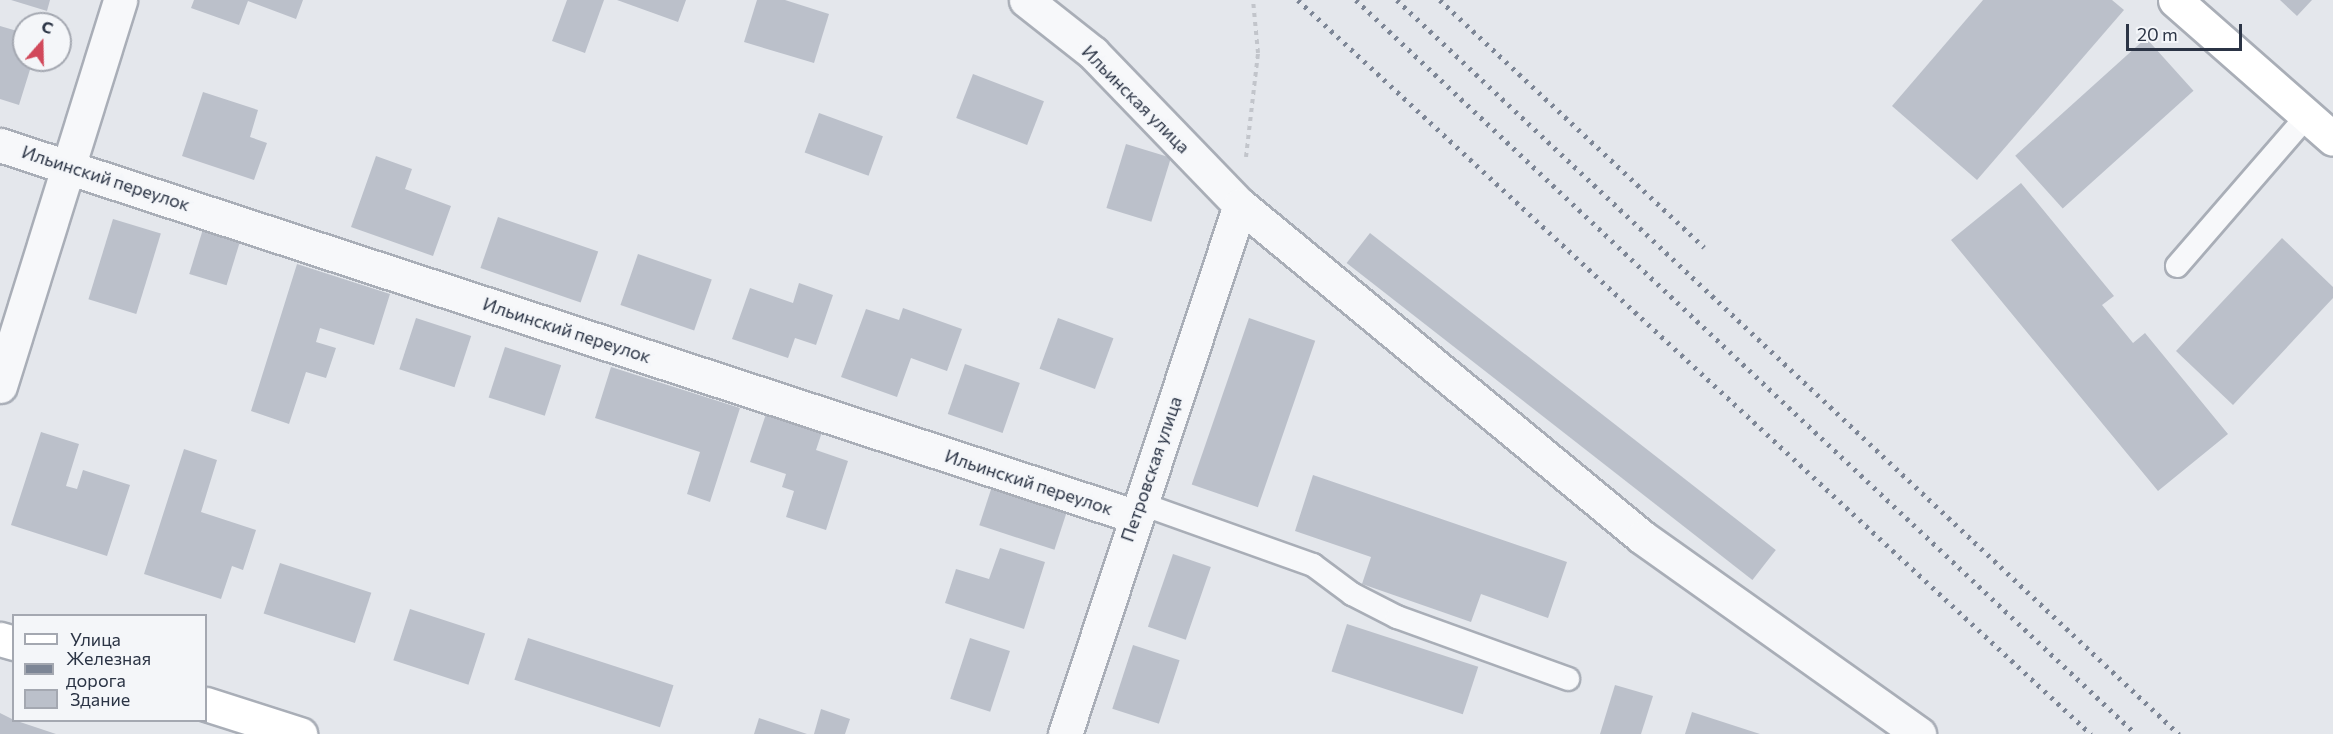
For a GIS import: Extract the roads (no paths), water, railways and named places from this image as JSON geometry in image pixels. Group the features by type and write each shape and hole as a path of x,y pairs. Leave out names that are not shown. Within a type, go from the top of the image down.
{"main road":[{"path":"2175,0 2333,139"},
{"path":"207,704 300,734"}],"street":[{"path":"0,386 120,0"},
{"name":"Ильинская улица","path":"1026,0 1093,53 1240,205 1642,537 1919,734"},
{"name":"Ильинский переулок","path":"0,144 1137,510"},
{"name":"Петровская улица","path":"1065,734 1137,510 1240,205"}],"lane":[{"path":"2176,266 2307,116"},
{"path":"1137,510 1313,564 1352,594 1397,617 1568,679"}],"railway":[{"path":"1298,0 2091,734"},
{"path":"1356,0 2136,734"},
{"path":"1397,0 2179,734"},
{"path":"1440,0 1704,247"}]}
